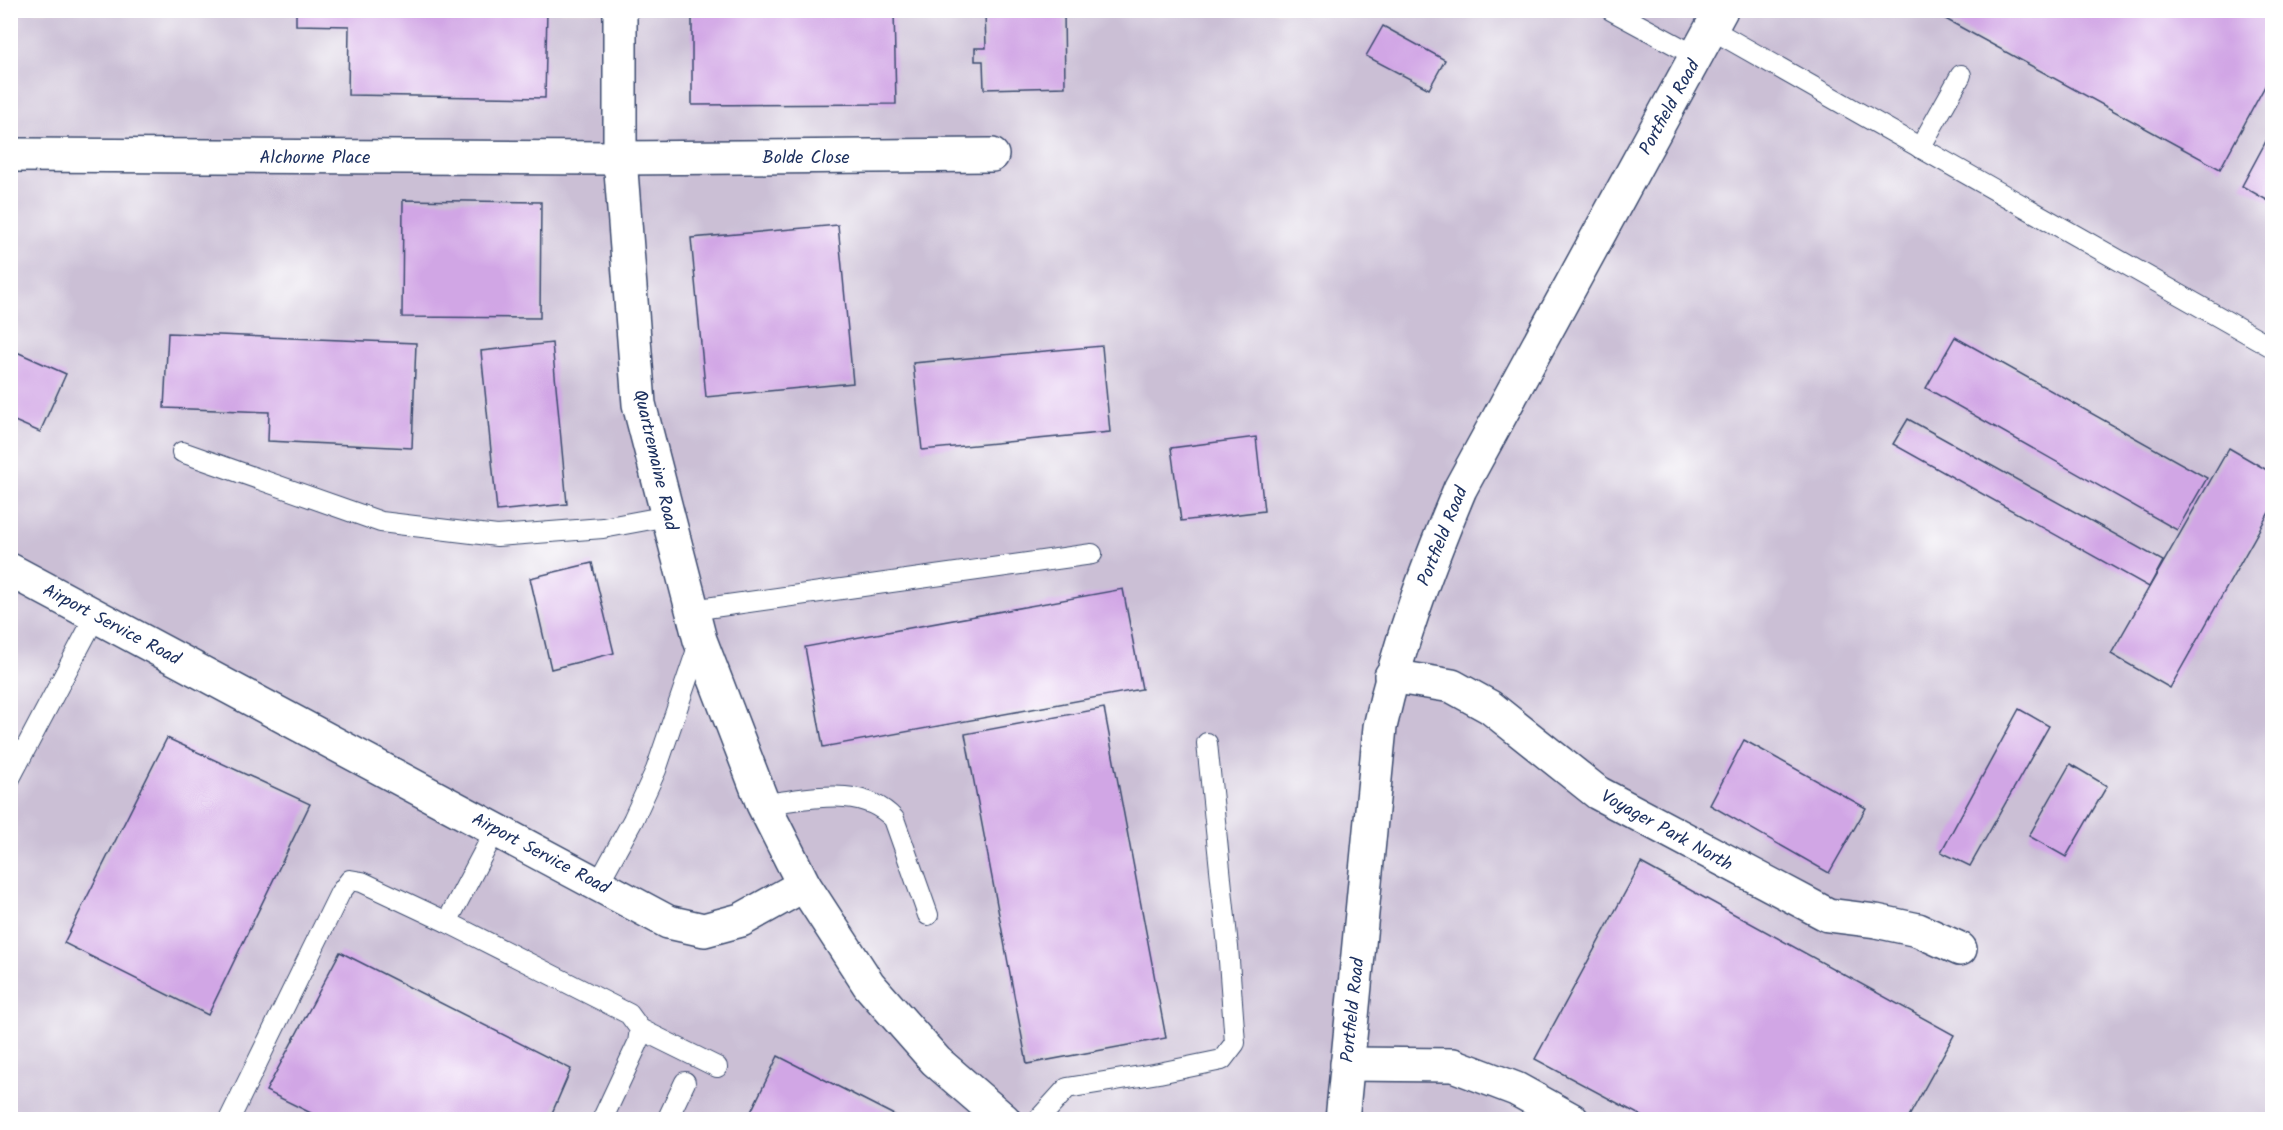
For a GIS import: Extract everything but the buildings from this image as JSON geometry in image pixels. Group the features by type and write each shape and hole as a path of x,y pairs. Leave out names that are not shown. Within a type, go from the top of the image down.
{"street":[{"name":"Quartremaine Road","path":"620,10 620,158 639,404 696,625 763,804 804,885"},
{"name":"Portfield Road","path":"1342,1119 1380,727 1391,676 1425,572 1460,489 1710,32"},
{"name":"Alchorne Place","path":"10,155 620,158"},
{"name":"Bolde Close","path":"620,158 992,155"},
{"name":"Airport Service Road","path":"10,570 668,922 704,930 741,920 804,885"},
{"name":"Voyager Park North","path":"1391,676 1452,686 1490,707 1598,793 1828,915 1876,921 1918,930 1960,949"},
{"path":"804,885 869,985 936,1061 1004,1119"},
{"path":"1347,1064 1453,1065 1516,1089 1572,1119"}],"lane":[{"path":"1612,11 1710,32 2272,347"},
{"path":"1920,148 1961,75"},
{"path":"182,452 381,522 497,536 603,528 668,516"},
{"path":"598,884 633,820 656,770 696,625 1092,554"},
{"path":"10,778 96,615"},
{"path":"1038,1119 1067,1088 1222,1060 1235,1043 1228,947 1207,743"},
{"path":"763,804 838,796 863,800 883,808 894,819 928,915"},
{"path":"447,922 496,829"},
{"path":"229,1119 340,893 350,880 362,882 447,922 629,1014 640,1029 717,1067"},
{"path":"602,1119 638,1043 640,1029"},
{"path":"667,1119 685,1082"}],"shaded area":[{"path":"10,11 2272,11 2272,1119 11,1119"}]}
